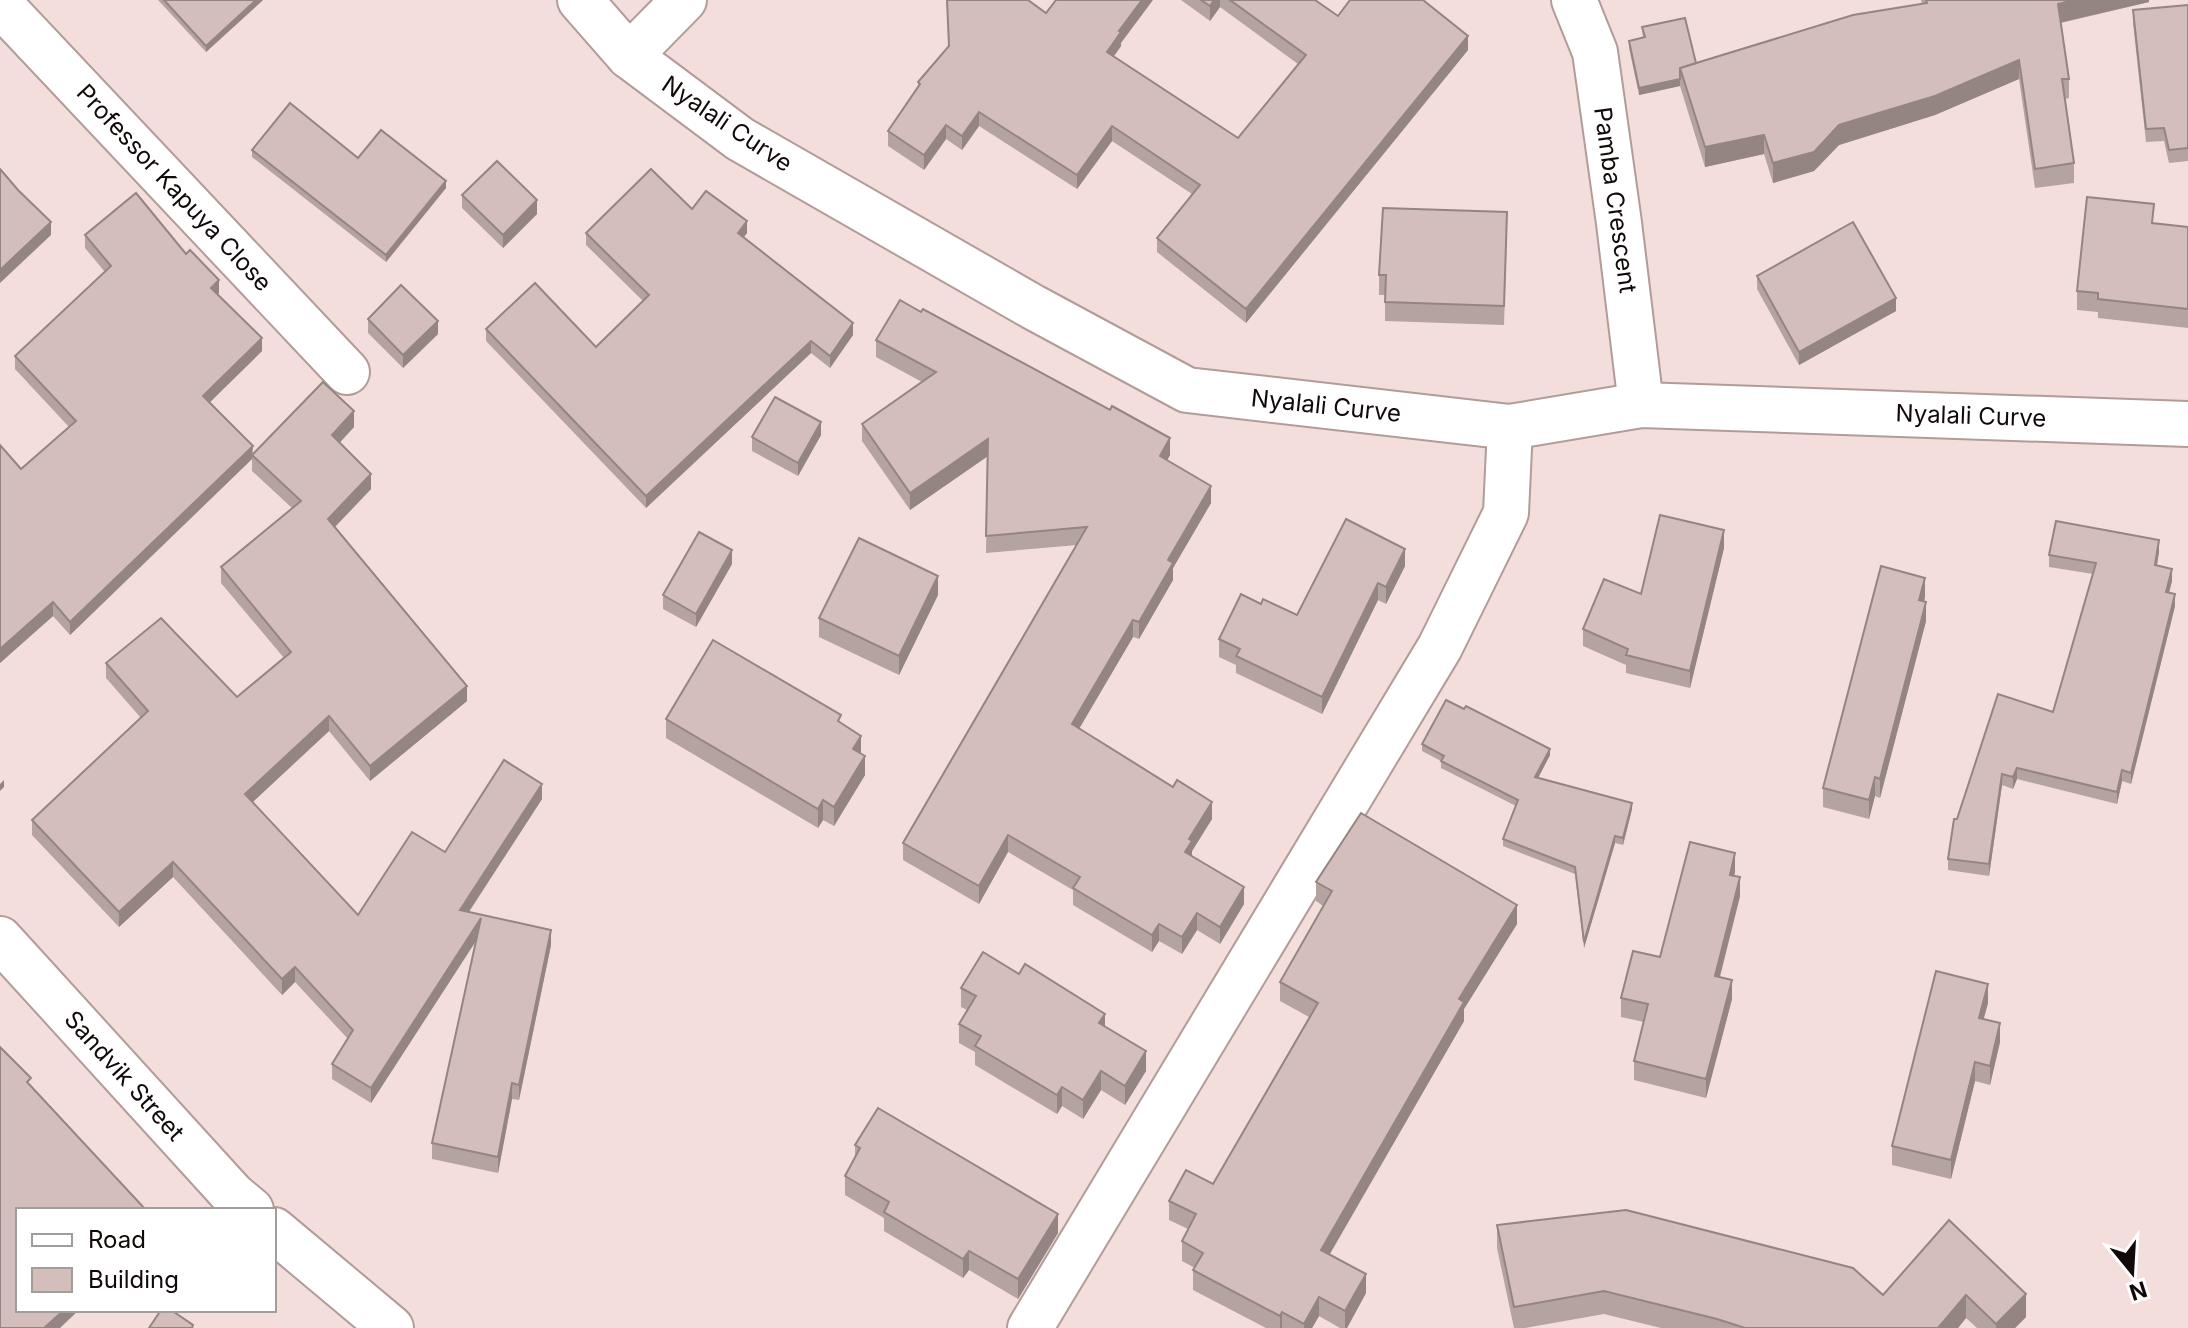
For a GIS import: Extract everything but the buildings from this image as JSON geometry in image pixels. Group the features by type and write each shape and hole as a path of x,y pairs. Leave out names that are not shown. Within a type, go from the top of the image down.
{"street":[{"name":"Nyalali Curve","path":"580,0 629,56 740,139 1033,307 1187,390 1510,427 1641,405 2188,424"},
{"path":"629,56 684,0"},
{"name":"Pamba Crescent","path":"1574,0 1595,52 1641,405"},
{"name":"Professor Kapuya Close","path":"0,4 347,372"},
{"path":"1030,1328 1440,647 1506,513 1510,427"},
{"name":"Sandvik Street","path":"0,939 233,1195 249,1208"},
{"path":"276,1232 391,1328"}]}
